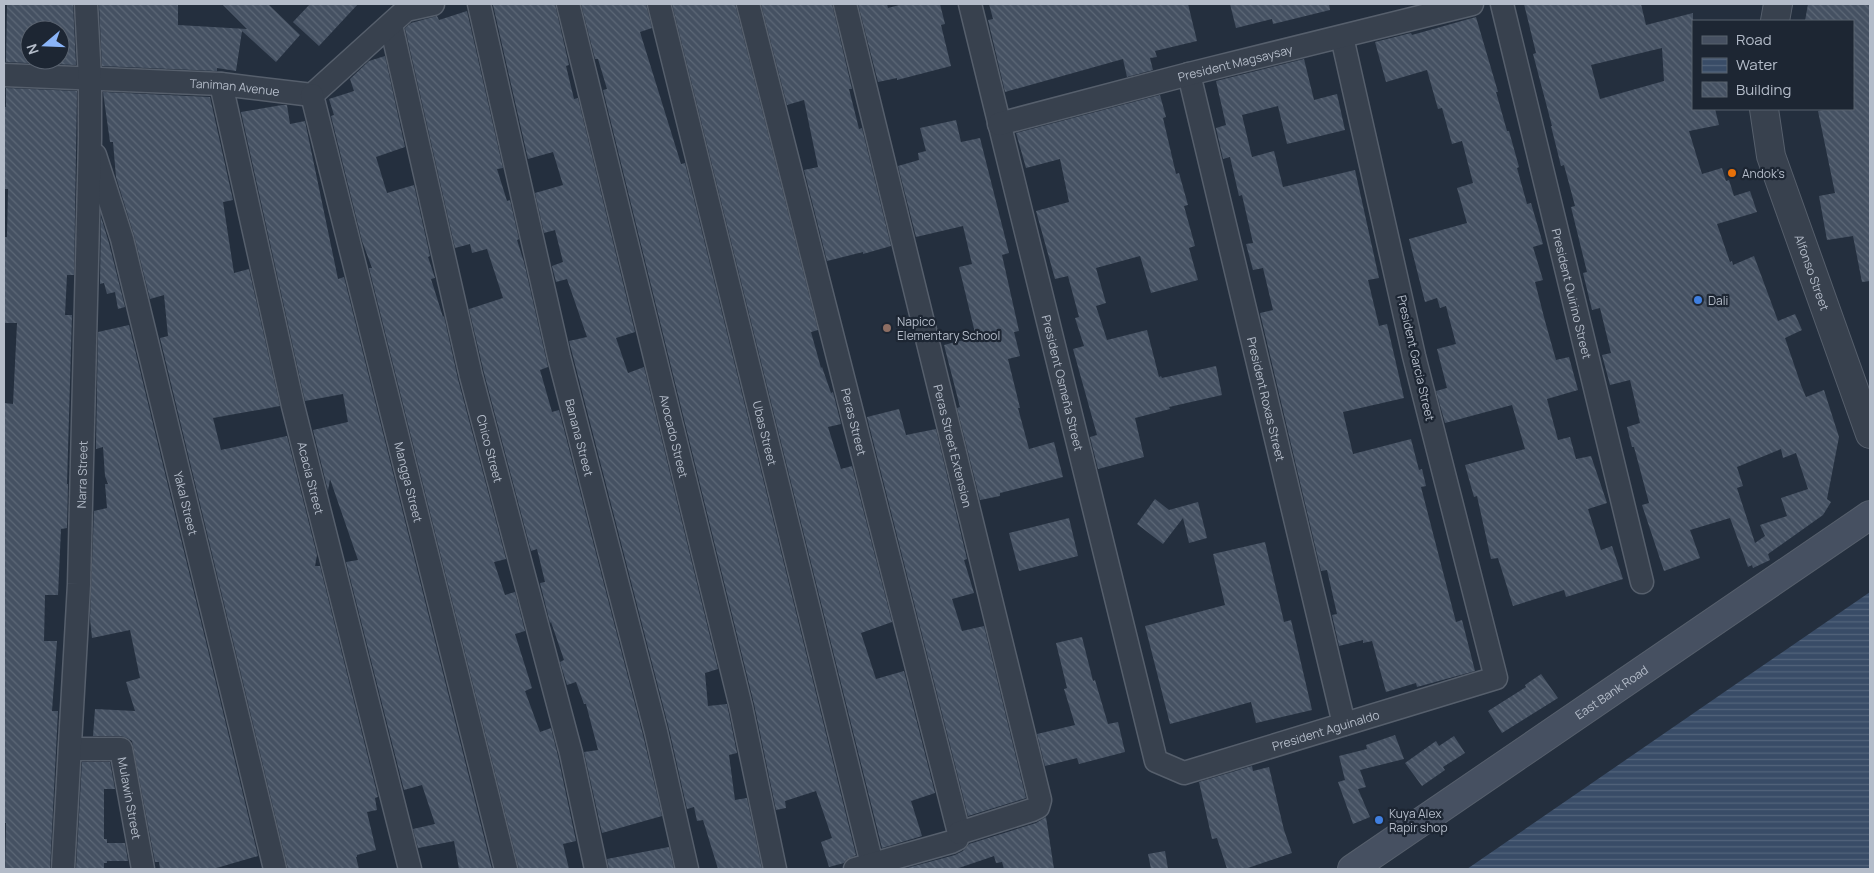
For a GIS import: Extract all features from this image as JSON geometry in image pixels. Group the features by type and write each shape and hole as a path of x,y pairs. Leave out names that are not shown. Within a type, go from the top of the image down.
{"main road":[{"name":"East Bank Road","path":"1352,869 1870,515"}],"street":[{"name":"Narra Street","path":"63,869 79,584 90,139 90,79 86,4"},
{"path":"312,95 399,13 433,4"},
{"name":"Banana Street","path":"478,4 559,357 656,732 687,869"},
{"name":"Avocado Street","path":"568,4 741,707 775,869"},
{"name":"Ubas Street","path":"659,4 863,867"},
{"name":"Peras Street","path":"748,4 958,836"},
{"name":"Peras Street Extension","path":"845,4 1040,800 1038,807 1032,810 958,836"},
{"name":"President Osmeña Street","path":"970,4 1156,761"},
{"name":"President Magsaysay","path":"999,124 1189,74 1472,4"},
{"name":"President Quirino Street","path":"1502,4 1642,582"},
{"path":"1774,20 1778,4"},
{"name":"Chico Street","path":"399,13 471,376 571,753 596,869"},
{"name":"President Garcia Street","path":"1342,36 1414,356 1496,678"},
{"name":"President Roxas Street","path":"1189,74 1344,724"},
{"name":"Taniman Avenue","path":"4,75 221,84 312,95"},
{"name":"Acacia Street","path":"221,84 293,406 410,869"},
{"name":"Mangga Street","path":"312,95 506,869"},
{"name":"Alfonso Street","path":"1764,110 1771,156 1870,434"},
{"name":"Yakal Street","path":"90,139 122,239 275,869"},
{"name":"President Aguinaldo","path":"1156,761 1184,773 1496,678"},
{"name":"Mulawin Street","path":"70,749 121,749 142,869"},
{"path":"863,867 958,836"}],"water":[{"path":"1870,592 1870,869 1467,869"}],"building":[{"path":"7,4 73,4 76,65 70,65 70,20 20,20 20,63 6,62"},
{"path":"99,4 178,4 178,25 247,29 222,4 268,4 300,35 276,62 242,31 236,71 217,68 217,71 102,66"},
{"path":"310,4 358,4 319,46 293,22"},
{"path":"555,4 569,65 566,66 574,99 578,98 635,332 616,338 628,373 644,367 718,669 705,673 708,706 727,704 737,753 729,755 735,800 747,798 762,869 718,869 703,820 697,821 694,807 687,809 669,729 569,341 587,337 567,279 556,282 552,266 563,262 555,230 544,233 535,193 563,185 553,152 528,159 493,5"},
{"path":"581,4 646,4 652,28 640,32 681,164 685,163 856,855 844,863 829,867 821,842 832,838 816,791 785,801 786,808 776,810 754,704 603,90 607,89 598,59 595,59"},
{"path":"672,4 735,4 818,330 811,332 821,368 831,393 833,392 841,424 828,427 841,469 852,466 892,622 861,633 876,679 904,671 935,793 911,801 922,836 882,848"},
{"path":"761,4 832,4 852,89 849,89 859,129 862,128 891,246 827,261 804,170 818,167 804,100 787,105"},
{"path":"858,4 887,4 888,8 903,4 940,4 945,24 941,25 951,66 897,80 897,78 878,82"},
{"path":"989,4 1188,4 1197,41 1155,51 1157,57 1150,58 1153,70 1127,77 1123,59 1005,92 988,20 993,19"},
{"path":"1230,4 1329,4 1330,10 1273,24 1272,19 1236,28"},
{"path":"1524,4 1641,4 1646,25 1693,13 1692,110 1715,110 1719,125 1689,131 1702,174 1722,168 1726,181 1729,180 1734,196 1750,191 1757,212 1717,224 1730,262 1732,261 1733,265 1754,256 1778,321 1795,314 1802,330 1785,338 1801,385 1806,397 1824,390 1839,437 1827,499 1831,502 1823,515 1768,554 1770,560 1753,568 1752,565 1748,567 1730,518 1690,530 1700,558 1664,571 1642,505 1649,503 1627,427 1640,423 1630,380 1610,385 1602,355 1611,353 1600,308 1592,310 1583,273 1587,272 1571,207 1575,206 1564,165 1561,166 1533,54 1536,53","holes":["1662,48 1664,81 1600,99 1591,65","1781,449 1783,458 1796,453 1808,489 1781,498 1787,516 1760,525 1765,536 1755,543 1737,488 1743,486 1737,467"]},
{"path":"1808,4 1870,4 1870,281 1862,282 1853,236 1827,240 1819,196 1835,193 1818,111 1854,110 1854,20 1805,20"},
{"path":"467,11 503,168 497,169 507,201 510,200 519,239 517,240 524,262 548,367 540,370 552,412 559,410 643,735 662,816 602,833 584,752 598,750 586,704 584,704 576,682 567,685 560,662 564,660 550,623 540,583 545,582 537,549 531,551 469,309 503,298 487,249 472,253 470,244 455,248 405,28 411,23 437,16 439,20"},
{"path":"1476,17 1498,92 1496,92 1507,131 1509,131 1519,167 1517,168 1527,204 1531,203 1543,244 1533,247 1543,280 1535,282 1545,321 1556,360 1569,357 1578,390 1547,399 1558,440 1570,437 1576,459 1591,456 1607,503 1588,509 1601,550 1612,546 1623,579 1566,597 1564,590 1513,606 1498,558 1491,559 1477,496 1474,497 1465,465 1525,449 1512,405 1445,423 1436,391 1447,388 1437,349 1456,344 1446,306 1440,308 1437,298 1425,302 1409,239 1467,223 1457,188 1473,183 1462,141 1452,144 1442,108 1438,109 1427,70 1386,82 1375,42 1411,33 1412,35"},
{"path":"385,56 405,147 376,157 387,193 414,185 430,256 428,257 435,278 431,279 444,316 458,379 506,559 494,562 505,595 515,592 525,631 515,634 532,688 525,691 540,732 551,728 558,756 576,841 563,844 569,869 519,869 369,268 372,268 362,241 331,116 334,115 329,99 354,91 350,79 369,61"},
{"path":"1304,59 1314,100 1337,94 1345,130 1287,144 1278,106 1242,115 1252,157 1274,151 1283,187 1355,170 1379,278 1368,280 1379,326 1387,324 1404,398 1343,412 1353,454 1411,439 1419,470 1422,469 1426,486 1421,487 1456,622 1462,620 1475,671 1417,687 1416,683 1386,692 1372,641 1363,643 1363,640 1339,646 1332,615 1337,614 1327,570 1321,571 1260,313 1273,310 1263,268 1253,270 1246,244 1253,243 1242,195 1239,196 1230,157 1223,159 1216,128 1226,125 1216,81"},
{"path":"6,88 77,91 74,275 67,275 65,315 72,315 67,528 61,529 58,595 45,595 44,641 57,641 52,711 58,711 50,869 5,869 4,403 13,404 17,323 4,323 4,237 7,237 8,189 4,189 4,107 6,107"},
{"path":"103,92 210,97 233,200 223,202 234,273 249,269 280,406 213,418 221,450 287,436 317,555 315,566 320,566 378,797 375,798 377,810 367,812 376,850 357,855 359,869 288,869 160,338 168,336 164,295 150,299 134,235 116,177 113,142 110,142"},
{"path":"1160,95 1166,117 1163,118 1176,174 1179,173 1188,205 1184,206 1195,246 1189,248 1198,280 1151,293 1140,256 1096,268 1106,303 1096,306 1107,340 1147,330 1159,377 1161,376 1162,378 1216,366 1222,395 1169,407 1170,409 1135,418 1144,457 1098,469 1090,437 1097,435 1073,349 1084,346 1075,318 1079,317 1068,276 1055,279 1036,211 1069,202 1060,159 1026,168 1016,133"},
{"path":"287,105 290,124 305,121 338,279 344,277 492,869 459,869 454,841 418,848 413,829 435,824 422,785 404,790 346,562 358,560 330,479 328,491 313,430 348,422 343,394 305,401 241,112"},
{"path":"956,120 961,142 980,138 1009,253 1002,255 1019,331 1014,332 1020,356 1008,359 1029,449 1054,442 1063,477 980,500 957,408 960,407 944,345 976,337 959,267 972,264 963,226 916,237 898,166 919,160 918,153 926,151 920,128"},
{"path":"101,217 125,307 118,309 115,292 107,294 104,283 100,284"},
{"path":"129,325 258,856 213,869 160,869 159,862 155,862 132,741 121,736 93,736 95,709 135,711 126,682 140,678 130,630 92,638 90,619 94,511 107,508 105,484 108,484 105,476 103,447 96,449 98,332"},
{"path":"899,409 906,435 936,429 967,559 964,560 974,593 952,599 962,631 984,626 1026,798 968,816 867,417"},
{"path":"1155,499 1169,510 1198,502 1207,538 1189,543 1183,518 1163,544 1137,524"},
{"path":"1069,518 1078,556 1019,571 1009,533"},
{"path":"1265,542 1284,622 1291,620 1312,710 1256,723 1251,702 1170,724 1145,626 1225,605 1213,554"},
{"path":"1082,637 1093,681 1095,680 1108,724 1118,722 1125,752 1079,764 1077,758 1045,766 1037,734 1075,725 1064,689 1067,688 1056,643"},
{"path":"1541,674 1558,698 1502,733 1488,711 1526,687 1525,685"},
{"path":"1395,735 1404,759 1360,770 1366,787 1358,789 1370,817 1353,824 1338,782 1345,780 1339,756 1367,749 1366,745"},
{"path":"1454,736 1465,753 1443,767 1445,770 1422,786 1405,763 1436,741 1439,746"},
{"path":"82,762 110,762 115,789 104,789 104,839 107,839 107,843 125,843 128,861 107,861 107,863 104,863 104,869 76,869"},
{"path":"1252,766 1253,771 1269,767 1284,830 1292,853 1245,869 1227,869 1217,838 1212,839 1199,782"},
{"path":"1046,817 1054,869 1004,869 1002,862 996,863 994,856 956,869 903,869 955,855 963,851 969,844 1036,823"},
{"path":"669,847 674,869 609,869 607,859"},
{"path":"1165,851 1168,869 1151,869 1148,854"}],"place":[{"name":"Andok's","path":"1732,173"},
{"name":"Dali","path":"1698,300"},
{"name":"Napico Elementary School","path":"887,328"},
{"name":"Kuya Alex Rapir shop","path":"1379,820"}]}
